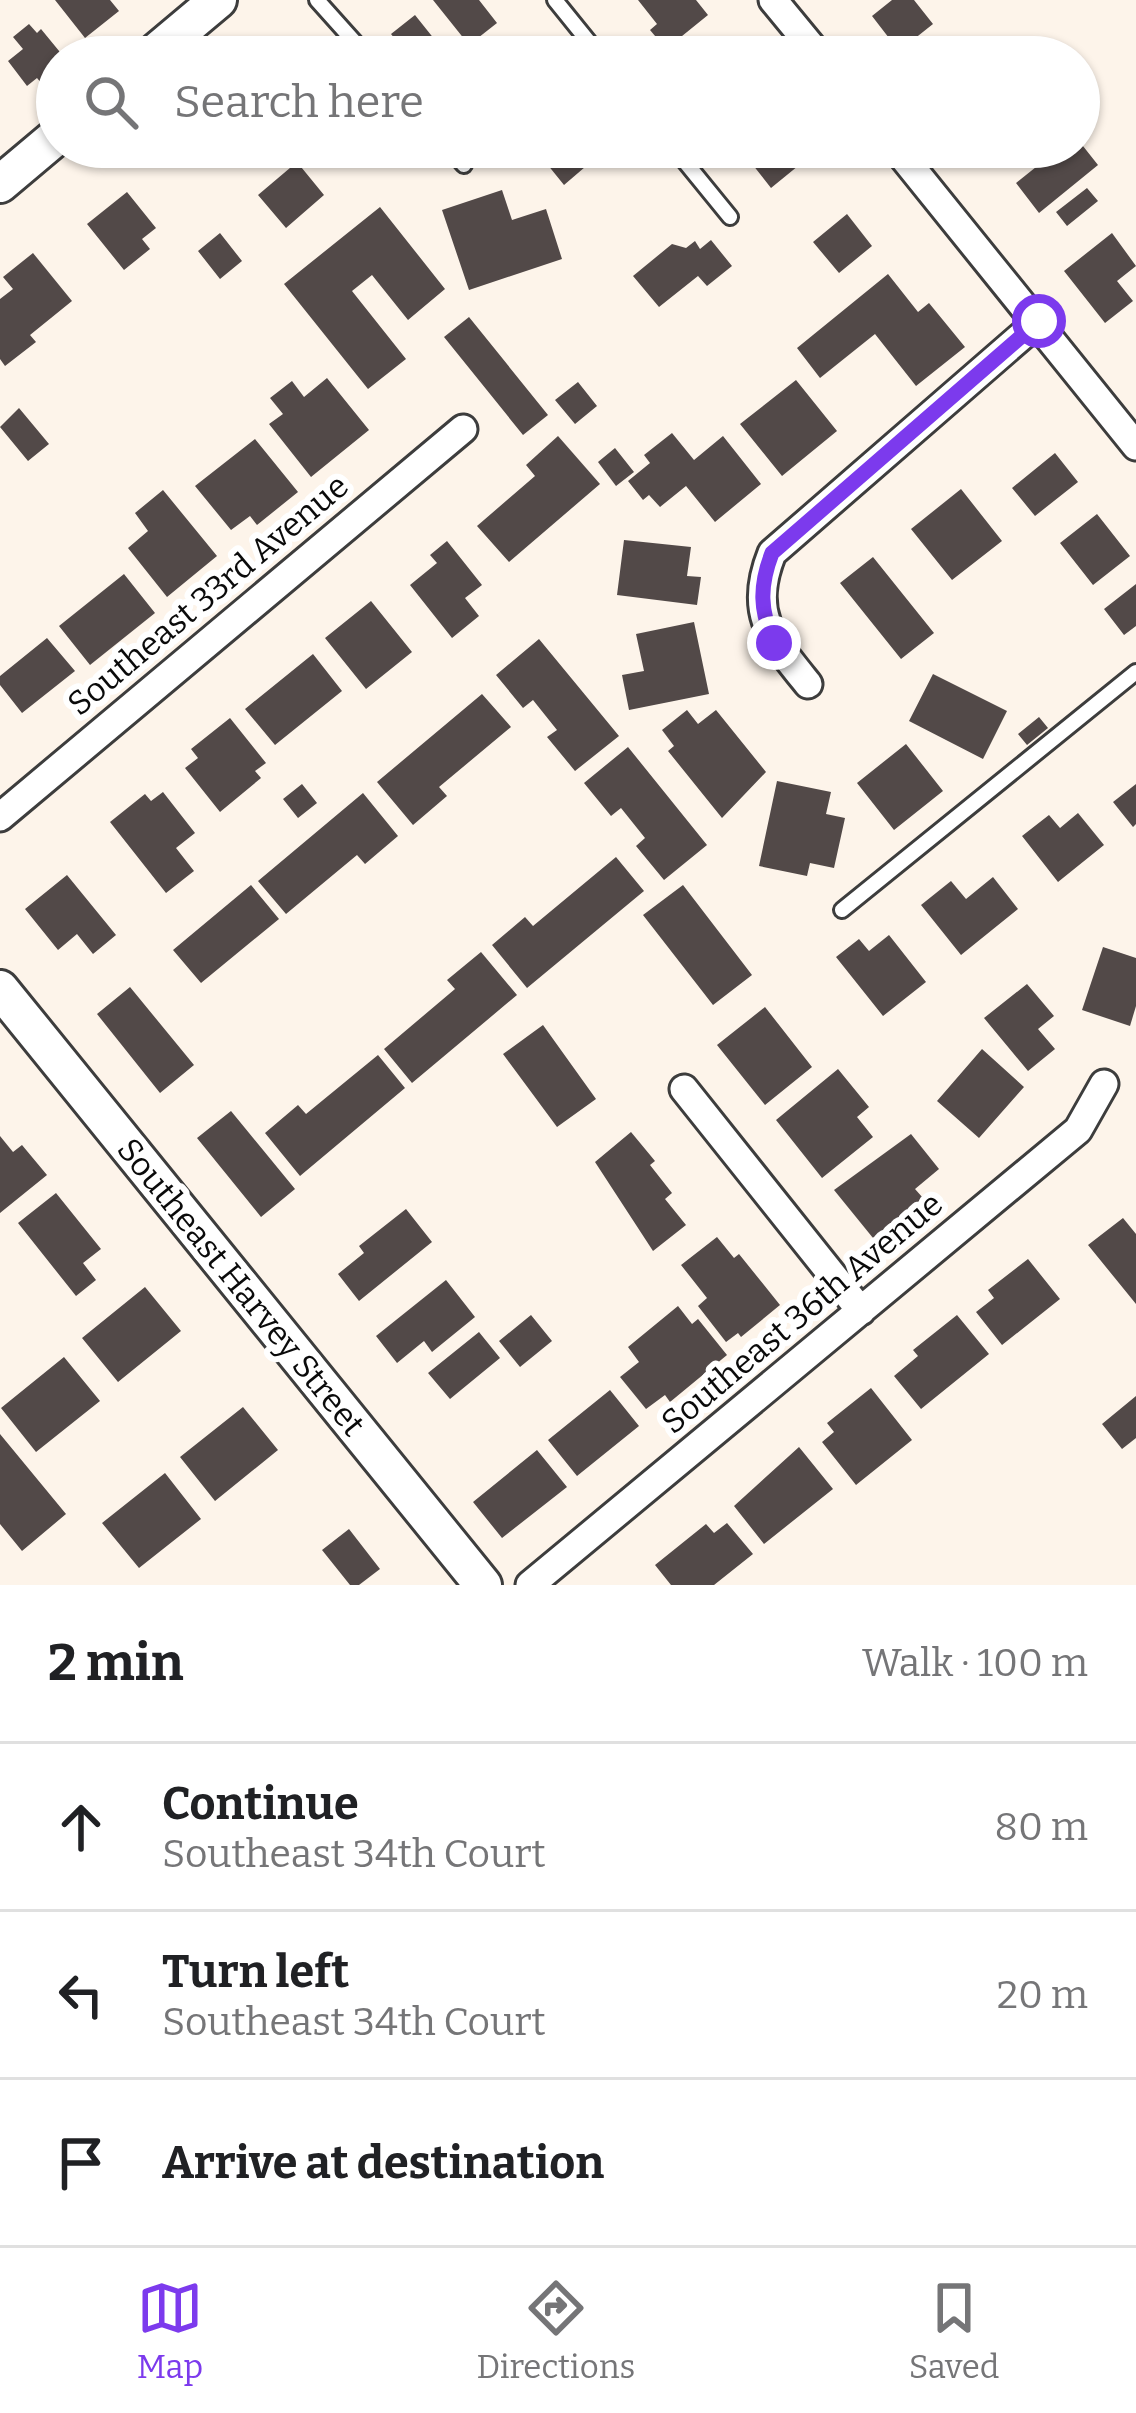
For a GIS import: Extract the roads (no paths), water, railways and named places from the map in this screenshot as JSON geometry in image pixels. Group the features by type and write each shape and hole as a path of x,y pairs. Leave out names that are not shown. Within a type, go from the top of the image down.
{"street":[{"path":"175,36 218,0"},
{"path":"773,0 803,36"},
{"path":"0,184 36,154"},
{"path":"912,168 1136,446"},
{"path":"808,684 774,643 763,617 761,581 772,553 1039,321"},
{"name":"Southeast 33rd Avenue","path":"0,817 463,429"},
{"name":"Southeast Harvey Street","path":"0,989 483,1585"},
{"name":"Southeast 36th Avenue","path":"530,1585 1078,1130 1104,1084"},
{"path":"683,1089 861,1311"}],"lane":[{"path":"317,0 349,36"},
{"path":"555,0 584,36"},
{"path":"690,168 730,217"},
{"path":"842,910 1136,672"}]}
